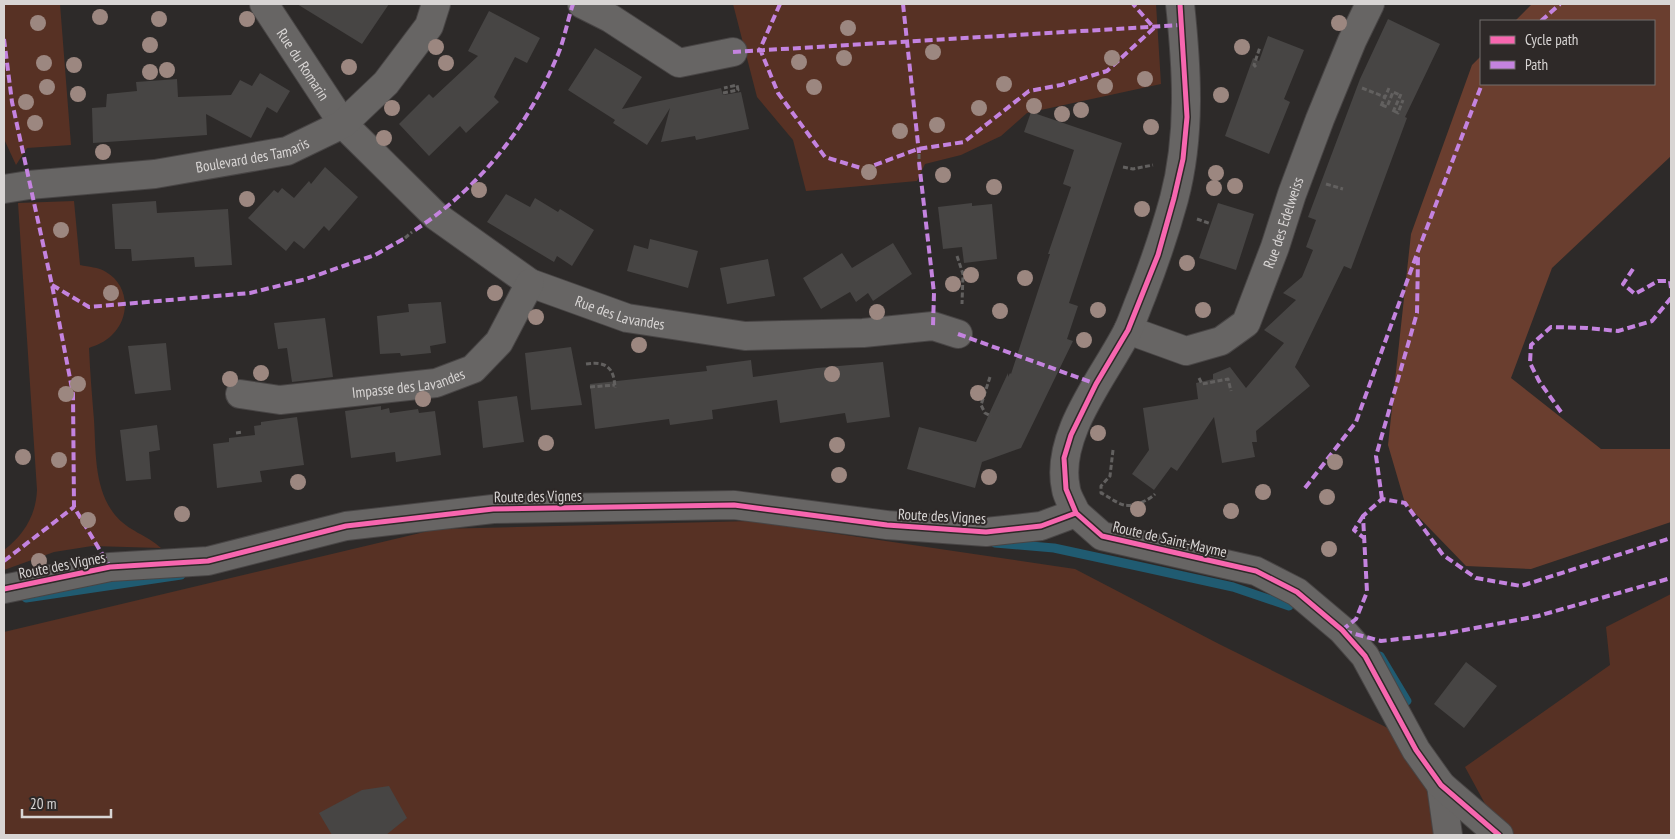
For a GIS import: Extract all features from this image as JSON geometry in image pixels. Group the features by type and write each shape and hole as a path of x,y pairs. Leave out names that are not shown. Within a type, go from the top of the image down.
{"street":[{"name":"Rue du Romarin","path":"264,4 343,124"},
{"name":"Boulevard des Tamaris","path":"4,189 29,185 155,174 287,151 343,124 386,83 429,26 436,4"},
{"path":"582,4 610,18 678,62 733,52"},
{"name":"Route de Saint-Mayme","path":"1180,4 1187,117 1183,159 1174,198 1158,255 1128,330 1096,384 1070,435 1064,458 1066,489 1076,513 1102,536 1256,571 1297,592 1342,630 1365,656 1416,750 1441,785 1499,835"},
{"name":"Rue des Edelweiss","path":"1128,330 1186,351 1221,341 1246,323 1320,119 1352,41 1370,4"},
{"name":"Rue des Lavandes","path":"343,124 436,216 530,283 626,318 746,336 863,333 933,326 958,334"},
{"name":"Impasse des Lavandes","path":"240,394 280,400 436,383 473,369 498,342 530,283"},
{"name":"Route des Vignes","path":"4,589 110,567 208,561 346,526 493,509 734,505 887,525 986,532 1041,526 1076,513"},
{"path":"1441,785 1448,835"}],"path":[{"path":"1256,67 1254,66 1260,47"},
{"path":"723,92 738,90 737,85 724,88"},
{"path":"1389,88 1381,106 1387,108 1393,92 1401,94 1394,112 1398,113 1403,100"},
{"path":"1369,91 1384,96"},
{"path":"919,154 919,162"},
{"path":"1123,168 1146,167"},
{"path":"1193,218 1211,224"},
{"path":"957,256 963,274 963,302"},
{"path":"586,364 597,362 604,364 614,376 615,386 590,387"},
{"path":"990,377 981,405 985,413 991,416"},
{"path":"1200,378 1202,384 1228,379 1231,391"},
{"path":"236,434 243,432"},
{"path":"1113,450 1110,476 1101,486 1101,492 1123,505 1143,502 1155,494"}],"shaded area":[{"path":"4,4 60,4 71,145 27,148 16,165 4,139"},
{"path":"733,4 1156,4 1161,84 1027,113 1001,136 961,155 925,164 917,181 806,191 793,140 757,97"},
{"path":"1532,4 1671,4 1671,156 1552,268 1511,378 1601,449 1671,449 1671,522 1531,569 1466,566 1405,503 1388,445 1411,234 1472,65 1480,57 1480,85 1655,85 1655,20 1516,20"},
{"path":"74,201 80,265 100,269 114,278 123,293 125,302 125,311 118,328 107,340 89,348 97,470 103,494 108,505 120,520 161,548 92,546 54,552 4,570 4,550 28,524 34,508 37,490 18,203"},
{"path":"751,521 1075,569 1219,644 1430,749 1438,835 4,835 4,632 437,529"},
{"path":"1671,594 1671,835 1502,835 1465,767 1610,665 1606,627"}],"building":[{"path":"297,4 389,4 362,44"},
{"path":"489,11 540,38 527,63 515,57 494,97 499,102 466,133 460,126 429,156 399,124 429,94 433,98 478,56 468,51"},
{"path":"1388,19 1440,44 1405,117 1407,118 1351,269 1344,266 1295,367 1310,386 1256,431 1257,442 1252,442 1255,457 1222,463 1214,417 1177,471 1171,467 1154,490 1132,474 1149,450 1143,408 1198,399 1196,383 1213,379 1213,374 1230,367 1246,388 1284,343 1264,330 1296,300 1283,293 1302,277 1313,250 1306,247 1316,220 1308,217 1360,79"},
{"path":"1268,36 1304,50 1284,99 1290,102 1269,154 1225,136 1253,58 1259,61"},
{"path":"595,48 642,77 622,109 721,88 723,95 741,92 749,129 696,140 695,136 661,142 670,108 647,145 613,123 615,120 568,90"},
{"path":"260,73 290,91 277,113 267,107 251,138 206,114 207,135 93,143 92,108 106,107 107,94 137,91 136,82 177,79 178,97 231,95 240,80 252,86"},
{"path":"1031,112 1122,143 1069,303 1078,306 1067,339 1073,341 1021,448 982,462 975,488 907,469 919,427 976,442 1008,373 1008,377 1011,374 1071,187 1063,184 1074,150 1024,132"},
{"path":"325,167 358,197 329,231 324,226 304,249 294,241 286,251 248,218 274,190 278,193 282,188 294,198 309,181 311,184"},
{"path":"506,194 530,207 535,198 558,212 560,209 594,230 572,266 557,256 554,262 487,222"},
{"path":"156,201 157,213 228,209 232,265 195,267 194,257 132,261 131,249 115,249 112,204"},
{"path":"972,203 972,206 992,204 997,259 964,263 962,247 943,249 938,207"},
{"path":"1218,203 1254,214 1236,270 1199,258"},
{"path":"650,239 698,251 688,288 627,271 634,245 648,249"},
{"path":"893,243 912,274 873,301 868,293 856,302 850,292 821,309 803,278 842,253 852,268"},
{"path":"768,259 775,296 727,304 720,268"},
{"path":"441,302 446,343 430,346 431,353 401,356 400,353 380,354 377,316 409,312 408,304"},
{"path":"325,318 333,377 292,382 287,348 278,349 274,323"},
{"path":"166,343 171,390 135,394 128,346"},
{"path":"571,347 582,405 531,410 525,353"},
{"path":"751,360 753,377 817,368 883,362 890,417 847,423 845,413 780,423 777,400 712,410 713,419 670,425 669,419 595,429 590,384 707,371 706,366"},
{"path":"517,396 524,442 483,448 478,401"},
{"path":"381,406 381,410 389,408 390,413 418,409 419,413 435,411 441,455 396,462 395,452 351,458 345,411"},
{"path":"297,417 304,465 260,471 262,482 217,488 213,444 229,442 229,438 255,435 254,426 261,425 261,422"},
{"path":"157,425 160,450 149,452 151,479 126,481 120,430"},
{"path":"1466,662 1497,686 1464,728 1434,704"},
{"path":"389,786 407,818 386,835 332,835 319,813 362,790"}],"waterway":[{"path":"995,543 1054,548 1233,587 1289,606"},
{"path":"26,598 181,575"},
{"path":"1380,656 1407,701"}],"marked path":[{"path":"415,230 460,195 480,176 515,133 544,85 556,59 573,4"},
{"path":"780,4 760,49 778,93 825,157 864,169 918,149 964,142 1029,91 1061,85 1107,71 1154,28 1133,4"},
{"path":"903,4 919,153"},
{"path":"1542,20 1560,4"},
{"path":"733,52 1182,25"},
{"path":"4,39 12,102 52,285 73,394 74,507 110,567"},
{"path":"1305,488 1356,422 1418,251 1482,85"},
{"path":"919,162 934,293 933,326"},
{"path":"52,285 89,307 250,293 306,279 375,255 405,238"},
{"path":"1382,499 1376,456 1417,313 1418,257"},
{"path":"1633,269 1623,284 1635,294 1658,281 1670,281 1671,288"},
{"path":"1561,412 1539,381 1530,363 1531,345 1551,327 1618,331 1652,321 1671,298"},
{"path":"958,334 1096,384"},
{"path":"1342,630 1356,619 1367,592 1363,516 1382,499 1405,503 1443,555 1476,578 1521,586 1671,538"},
{"path":"4,561 74,507"},
{"path":"1363,516 1354,530 1364,538"},
{"path":"1344,631 1381,641 1443,634 1538,616 1671,578"}],"cycle path":[{"path":"1180,4 1187,117 1183,159 1174,198 1158,255 1128,330 1096,384 1071,435 1064,458 1066,489 1076,513 1102,536 1256,571 1297,592 1342,630 1365,656 1416,750 1441,785 1499,835"},
{"path":"4,589 110,567 208,561 346,526 493,509 734,505 887,525 986,532 1041,526 1076,513"}]}
